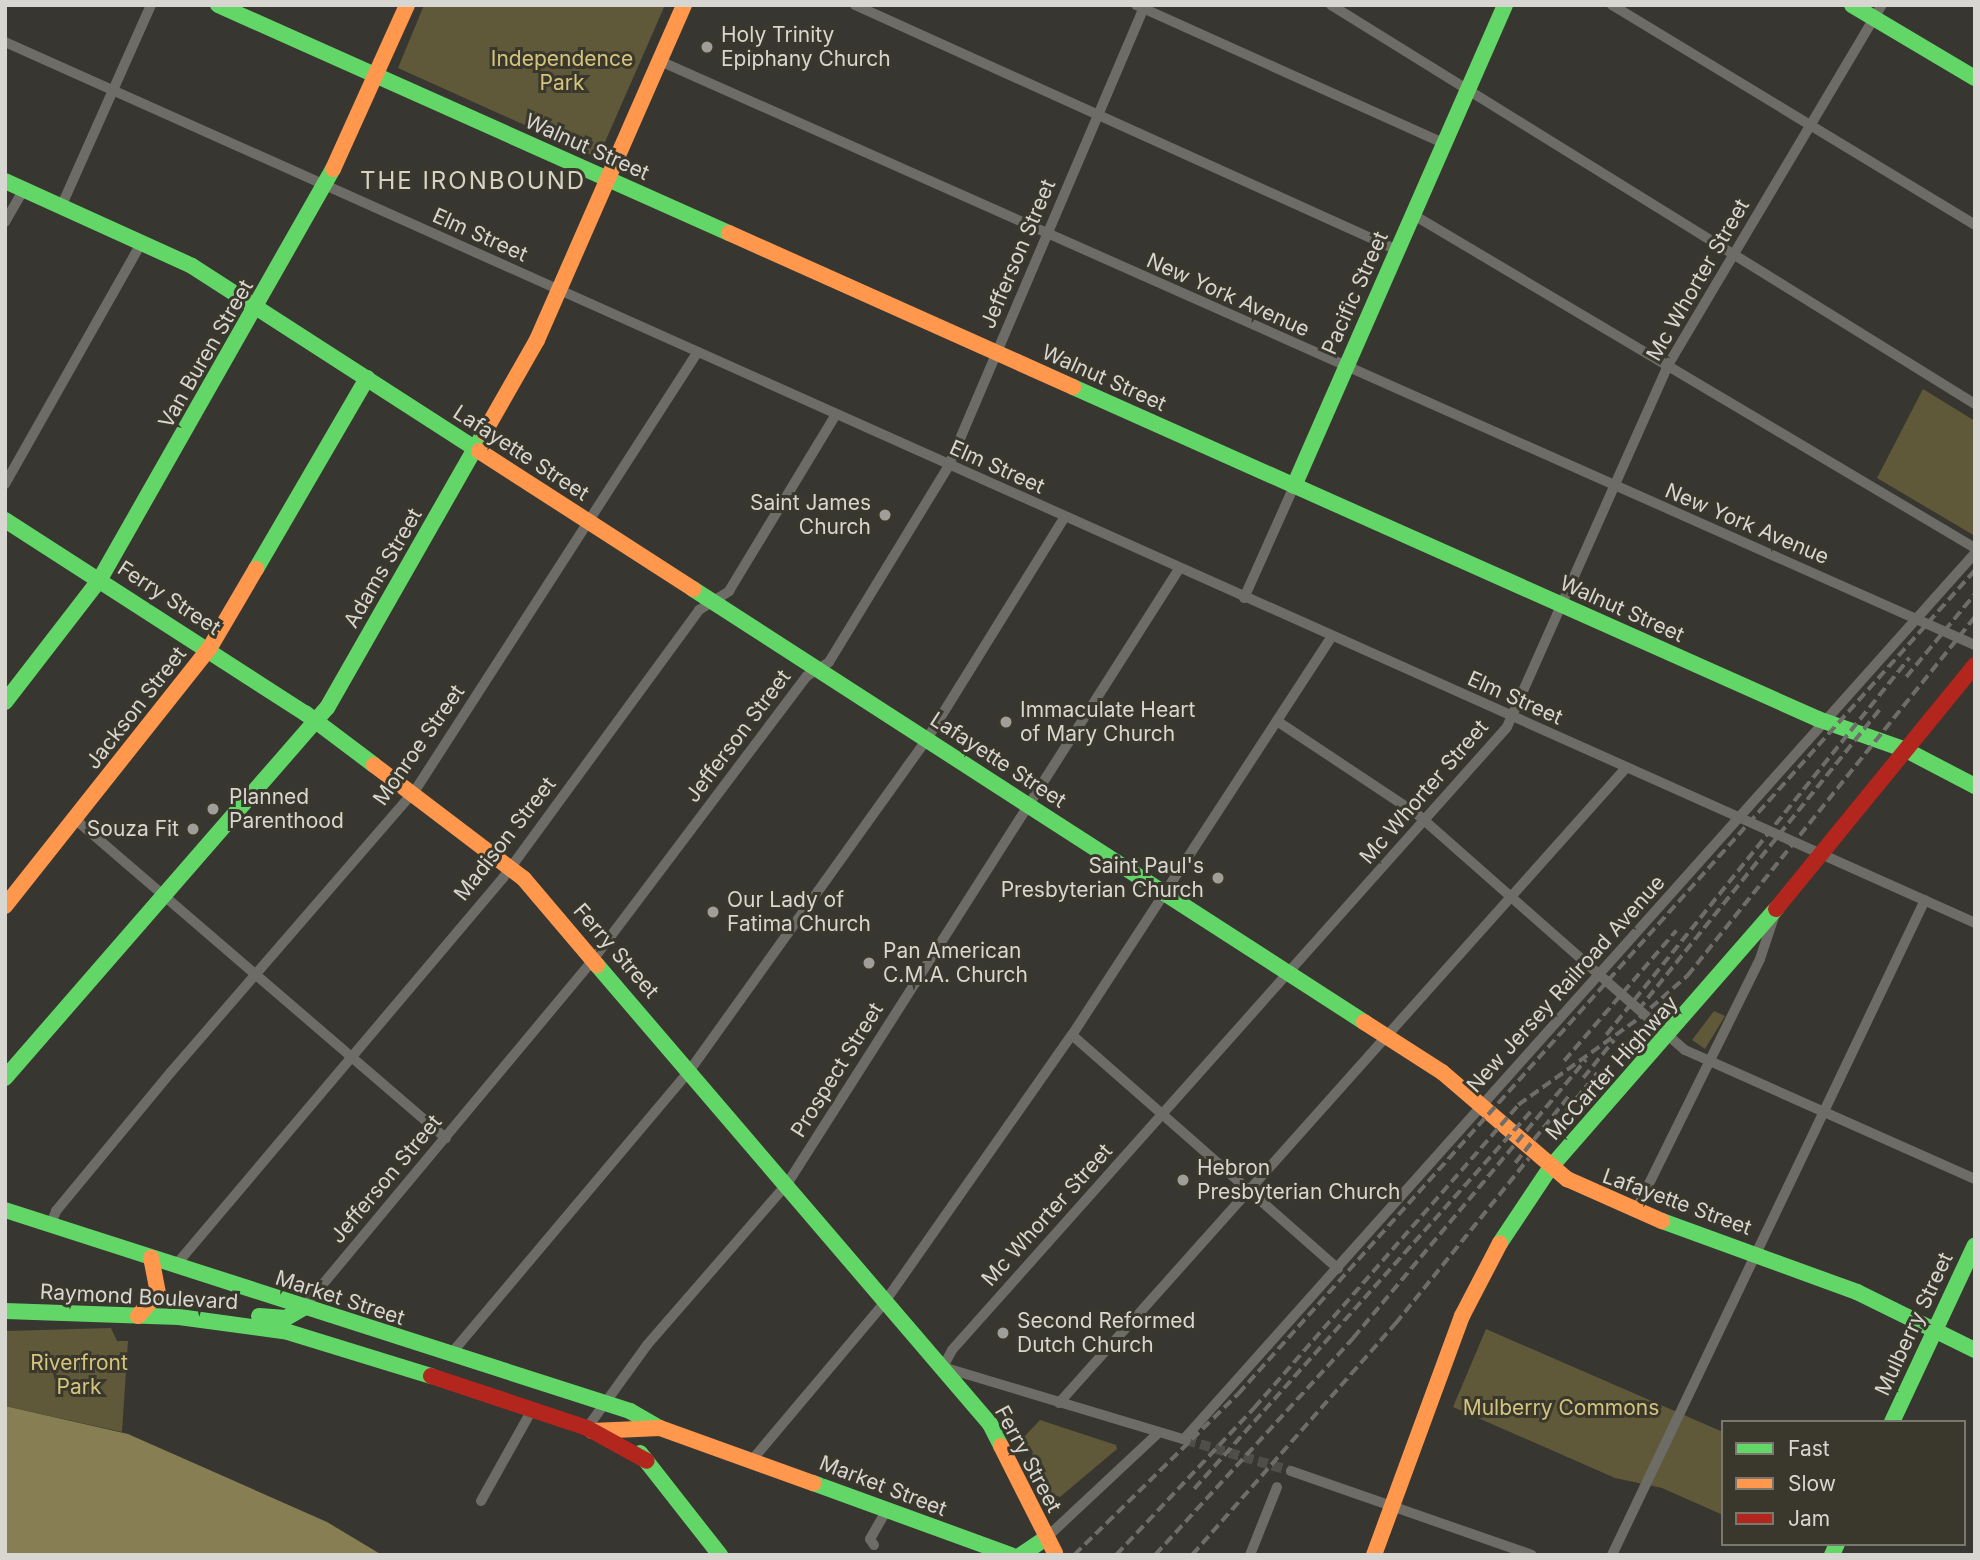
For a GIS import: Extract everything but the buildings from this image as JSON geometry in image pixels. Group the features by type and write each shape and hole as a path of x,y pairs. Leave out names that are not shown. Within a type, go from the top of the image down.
{"street":[{"path":"61,207 151,5"},
{"name":"Walnut Street","path":"218,5 1825,722 1906,750 1975,786"},
{"name":"Van Buren Street","path":"5,702 100,579 258,308 325,186 407,5"},
{"name":"Adams Street","path":"5,1078 316,721 476,449 559,292 684,5"},
{"path":"855,5 1397,250"},
{"path":"1331,5 1975,404"},
{"name":"Pacific Street","path":"1244,598 1504,5"},
{"path":"1612,5 1975,225"},
{"path":"1852,5 1878,12 1975,78"},
{"path":"1142,6 1443,143"},
{"name":"Jefferson Street","path":"303,1308 595,957 816,669 829,662 948,467 1142,6"},
{"name":"Mc Whorter Street","path":"943,1367 952,1350 1291,973 1512,718 1616,488 1668,365 1878,12"},
{"name":"Elm Street","path":"5,42 948,467 1975,922"},
{"name":"New York Avenue","path":"660,61 1345,368 1975,645"},
{"name":"Lafayette Street","path":"5,181 142,242 258,308 1443,1072 1550,1168 1635,1212 1756,1253 1857,1292 1975,1350"},
{"path":"5,222 24,190"},
{"path":"1412,214 1975,551"},
{"path":"5,484 142,242"},
{"name":"Monroe Street","path":"51,1224 56,1211 414,792 697,353"},
{"name":"Jackson Street","path":"5,906 76,820 209,649 367,378"},
{"name":"Madison Street","path":"175,1266 349,1055 511,868 692,619 729,591 835,416"},
{"path":"450,1355 690,1070 927,739 1065,518"},
{"name":"Ferry Street","path":"5,520 209,649 316,721 414,792 511,868 595,957 884,1303 943,1367 990,1424 1055,1553"},
{"name":"New Jersey Railroad Avenue","path":"1156,1435 1185,1439 1975,551"},
{"name":"Prospect Street","path":"589,1430 600,1408 787,1184 1032,807 1179,569"},
{"path":"752,1460 884,1303 1072,1035 1331,637"},
{"name":"McCarter Highway","path":"1374,1555 1478,1282 1550,1168 1667,1037 1778,906 1975,665"},
{"path":"1277,720 1424,821 1667,1037 1709,1061 1975,1179"},
{"path":"1059,1403 1626,768"},
{"path":"76,820 255,977 446,1138"},
{"path":"1612,1555 1926,900"},
{"path":"1635,1212 1760,958 1778,906"},
{"path":"1072,1035 1338,1269"},
{"name":"Market Street","path":"5,1210 575,1395 600,1408 752,1460 1011,1555"},
{"name":"Mulberry Street","path":"1893,1420 1933,1329 1975,1245"},
{"path":"138,1315 158,1293 151,1258"},
{"path":"179,1317 220,1311 286,1318 303,1308"},
{"name":"Raymond Boulevard","path":"5,1311 179,1317 288,1332 533,1408"},
{"path":"5,1324 113,1315"},
{"path":"943,1367 1156,1435 1046,1538 1021,1555"},
{"path":"481,1502 533,1408 589,1430 647,1461"},
{"path":"600,1408 647,1461 720,1555"},
{"name":"Market Street","path":"589,1430 614,1426 660,1428"},
{"path":"647,1461 656,1439 689,1438"},
{"path":"1291,1471 1532,1555"},
{"path":"1250,1555 1277,1487"},
{"path":"874,1545 870,1539 887,1510"}],"green space":[{"name":"Independence Park","path":"424,5 665,5 598,158 398,68"},
{"path":"1923,389 1975,421 1975,536 1877,478"},
{"path":"1714,1011 1725,1016 1705,1049 1692,1040"},
{"name":"Riverfront Park","path":"111,1328 117,1341 128,1341 122,1432 5,1406 5,1331"},
{"name":"Mulberry Commons","path":"1486,1329 1721,1431 1721,1514 1662,1488 1615,1478 1453,1407"},
{"path":"1040,1420 1116,1445 1117,1449 1060,1497 1051,1494 1024,1437"}],"shaded area":[{"path":"5,1406 128,1434 327,1522 382,1555 5,1555"}],"tunnel":[{"path":"1186,1440 1291,1471"}],"railway":[{"path":"1074,1555 1238,1394 1975,570"},
{"path":"1906,677 1975,594"},
{"path":"1116,1555 1254,1408 1518,1105 1639,1018 1687,976 1975,617"},
{"path":"1606,1035 1909,658"},
{"path":"1638,1010 1882,707"},
{"path":"1564,1061 1676,931"},
{"path":"1583,1078 1614,1040"},
{"path":"1155,1555 1353,1338 1586,1059"},
{"path":"1566,1111 1597,1073"},
{"path":"1515,1163 1568,1097"},
{"path":"1194,1489 1532,1110"},
{"path":"1192,1555 1395,1324 1529,1158"}],"traffic: fast":[{"path":"218,5 729,233"},
{"path":"1294,486 1505,5"},
{"path":"1852,5 1975,78"},
{"path":"5,702 100,579 333,169"},
{"path":"5,181 192,266 479,451"},
{"path":"256,569 367,378"},
{"path":"1073,387 1818,719 1906,750 1975,786"},
{"path":"5,1078 327,708 484,433"},
{"path":"5,520 305,713 374,765"},
{"path":"693,589 1364,1022"},
{"path":"1500,1243 1550,1168 1776,909"},
{"path":"597,965 990,1424 1001,1446"},
{"path":"5,1210 630,1411 660,1428"},
{"path":"1662,1221 1857,1292 1975,1350"},
{"path":"1893,1420 1975,1245"},
{"path":"259,1316 286,1318 303,1308"},
{"path":"5,1311 179,1317 288,1332 431,1376"},
{"path":"640,1453 720,1555"},
{"path":"813,1483 1011,1555"},
{"path":"1021,1555 1046,1538"},
{"path":"1832,1555 1836,1546"}],"traffic: slow":[{"path":"333,169 407,5"},
{"path":"484,433 537,340 684,5"},
{"path":"729,233 1073,387"},
{"path":"479,451 693,589"},
{"path":"5,906 209,649 256,569"},
{"path":"374,765 524,879 597,965"},
{"path":"1364,1022 1442,1072 1567,1179 1662,1221"},
{"path":"1374,1555 1462,1316 1500,1243"},
{"path":"138,1316 158,1293 151,1258"},
{"path":"592,1431 660,1428 813,1483"},
{"path":"1001,1446 1055,1553"}],"traffic: jam":[{"path":"1776,909 1975,665"},
{"path":"431,1376 587,1428 647,1461"}],"place":[{"name":"Holy Trinity Epiphany Church","path":"707,47"},
{"name":"Saint James Church","path":"885,515"},
{"name":"Immaculate Heart of Mary Church","path":"1006,722"},
{"name":"Planned Parenthood","path":"213,809"},
{"name":"Souza Fit","path":"193,829"},
{"name":"Saint Paul's Presbyterian Church","path":"1218,878"},
{"name":"Our Lady of Fatima Church","path":"713,912"},
{"name":"Pan American C.M.A. Church","path":"869,963"},
{"name":"Hebron Presbyterian Church","path":"1183,1180"},
{"name":"Second Reformed Dutch Church","path":"1003,1333"}],"district":[{"name":"THE IRONBOUND","path":"473,181"}]}
